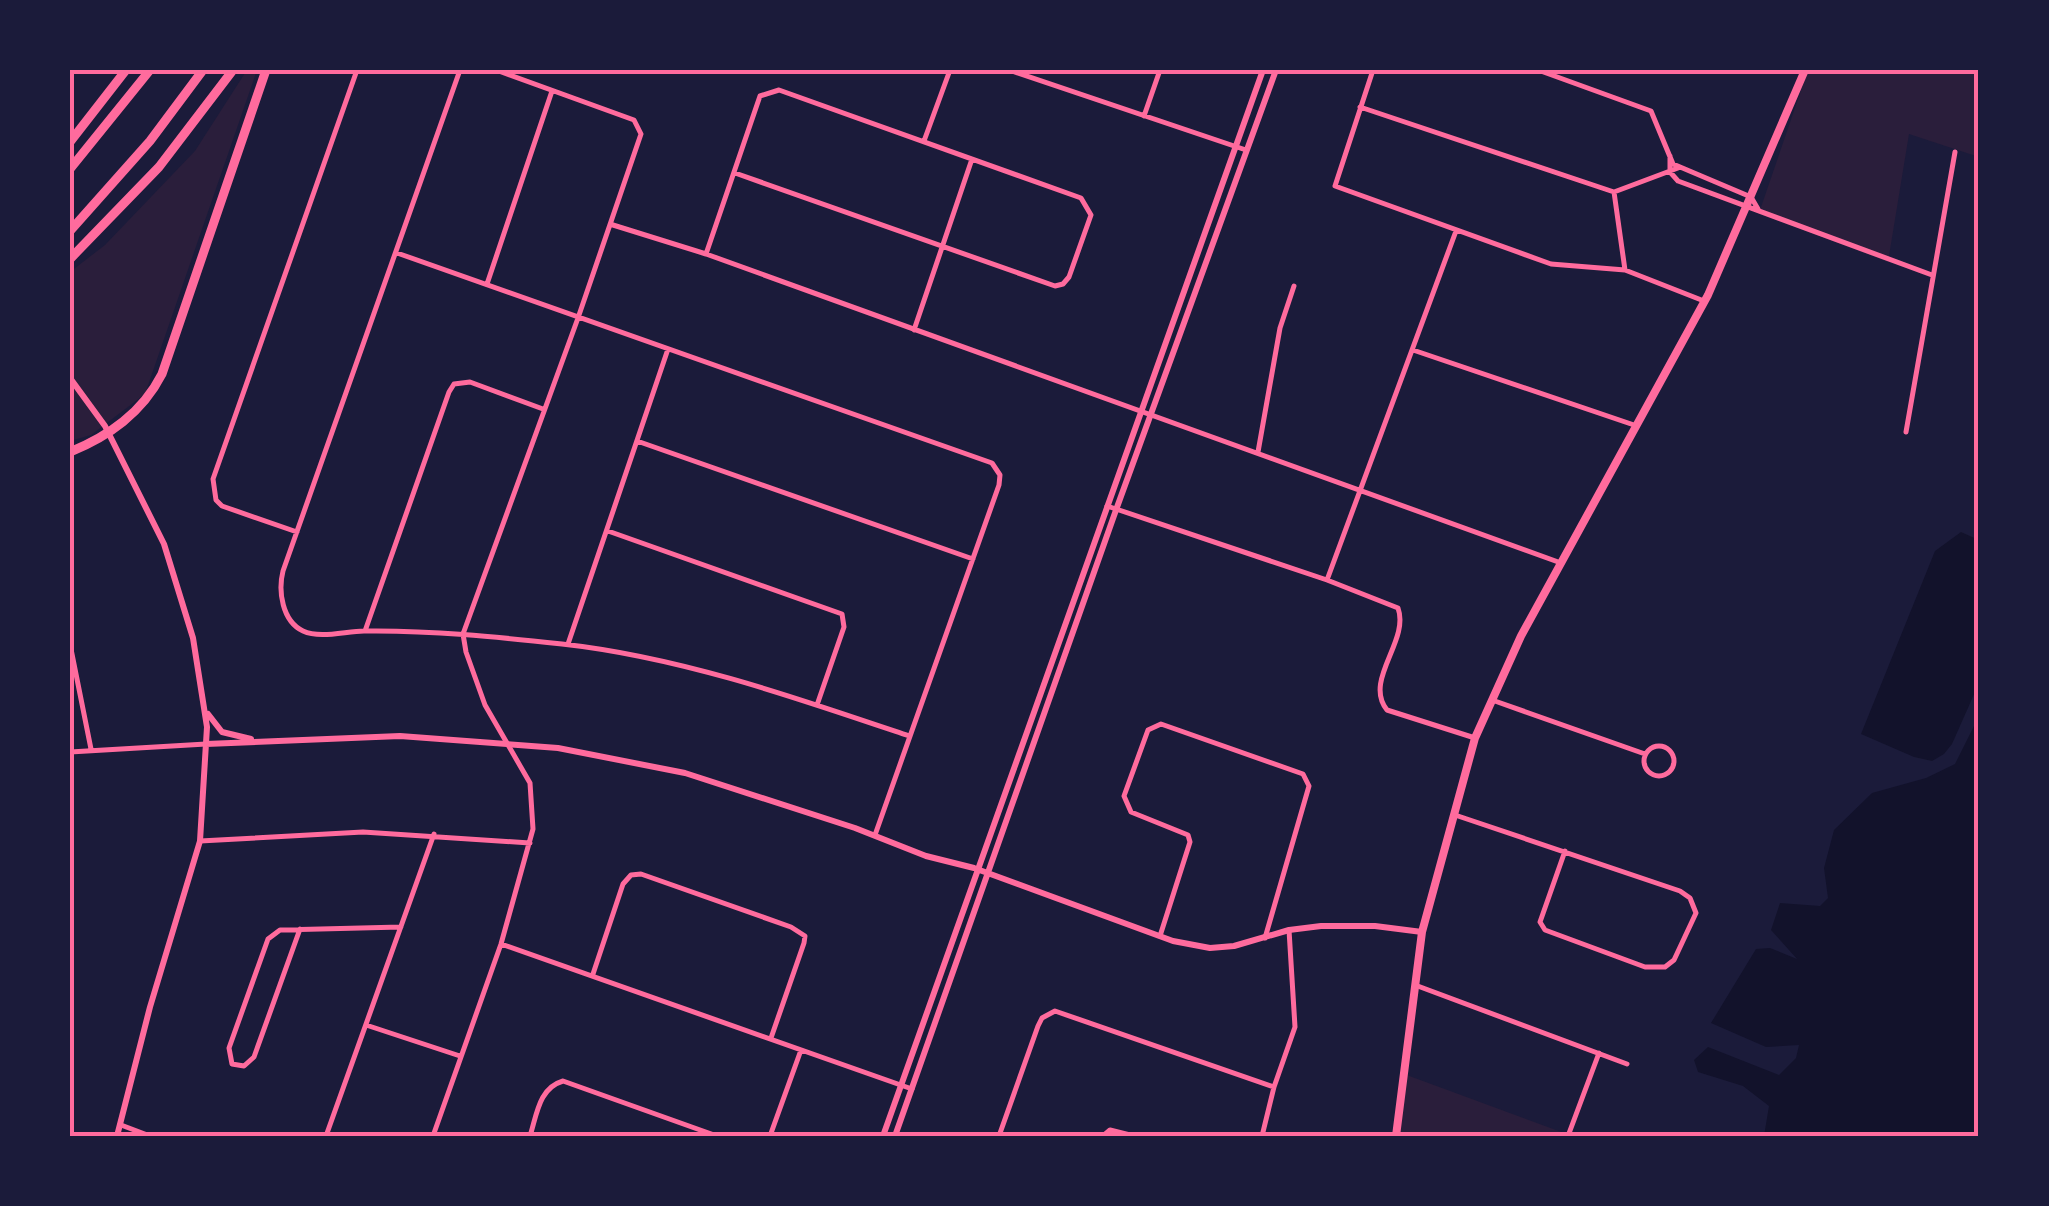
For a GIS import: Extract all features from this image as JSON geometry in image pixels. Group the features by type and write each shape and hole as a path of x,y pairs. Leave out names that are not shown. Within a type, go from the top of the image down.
{"highway":[{"path":"70,142 126,70"},
{"path":"70,169 150,70"},
{"path":"70,231 150,141 203,70"},
{"path":"70,259 159,167 232,70"},
{"path":"70,452 109,433 146,399 162,374 266,70"}],"main road":[{"path":"1396,1136 1422,932 1475,738 1521,636 1704,301 1806,70"}],"street":[{"path":"297,532 222,506 216,500 214,480 358,70"},
{"path":"460,70 280,582 284,607 292,623 311,634 464,634 568,644 673,664 909,736"},
{"path":"433,1136 501,944 530,843 533,817 530,783 485,705 466,652 464,634 641,134 634,120 498,70"},
{"path":"924,141 950,70"},
{"path":"1009,70 1246,150"},
{"path":"1144,116 1160,70"},
{"path":"883,1136 1263,70"},
{"path":"895,1136 1276,70"},
{"path":"1373,70 1335,186 1551,264 1625,270 1704,301"},
{"path":"1538,70 1651,111 1678,168 1751,197 1760,211"},
{"path":"487,284 552,90"},
{"path":"706,254 760,96 778,90 1082,198 1091,215 1069,277 1055,286 735,173"},
{"path":"1360,107 1614,192 1678,168"},
{"path":"1906,432 1955,152"},
{"path":"1670,156 1670,170 1678,181 1932,275"},
{"path":"914,330 972,159"},
{"path":"1614,192 1625,270"},
{"path":"611,225 706,254 1561,563"},
{"path":"1327,580 1456,231"},
{"path":"397,252 992,463 1000,475 998,485 875,836"},
{"path":"1258,452 1280,328 1294,286"},
{"path":"568,644 668,349"},
{"path":"1413,350 1638,426"},
{"path":"70,378 109,433 164,544 186,611 209,717 222,732 247,739 282,740"},
{"path":"365,631 454,384 470,382 544,409"},
{"path":"637,441 972,559"},
{"path":"1106,506 1327,580 1398,608 1401,622 1379,688 1380,702 1386,710 1475,738"},
{"path":"608,531 842,614 844,627 817,705"},
{"path":"70,644 90,750"},
{"path":"118,1136 150,1007 200,841 206,744 204,694"},
{"path":"1492,700 1645,754"},
{"path":"1160,936 1190,842 1188,836 1131,812 1124,796 1148,730 1161,724 1308,779 1265,938"},
{"path":"70,752 400,736 558,748 685,774 1160,936 1210,948 1234,946 1289,930 1350,925 1422,932"},
{"path":"1655,746 1667,748 1674,764 1664,775 1654,775 1646,769 1645,754 1655,746"},
{"path":"1452,814 1565,851 1680,891 1690,898 1696,913 1674,960 1665,968 1645,967 1546,930 1540,922 1542,913 1554,890 1565,851"},
{"path":"200,841 363,832 530,843"},
{"path":"326,1136 434,834"},
{"path":"592,974 623,884 631,875 641,874 772,920 800,931 804,943 771,1038"},
{"path":"300,929 254,1056 244,1066 232,1064 228,1059 229,1048 268,939 280,930 300,929 401,928"},
{"path":"1262,1136 1295,1027 1289,930"},
{"path":"501,944 912,1089"},
{"path":"1415,985 1628,1064"},
{"path":"999,1136 1038,1026 1042,1018 1056,1010 1274,1087"},
{"path":"366,1025 460,1056"},
{"path":"770,1136 802,1048"},
{"path":"1568,1136 1598,1053"},
{"path":"530,1136 544,1092 551,1085 564,1082 718,1136"},
{"path":"121,1125 150,1136"},
{"path":"1104,1136 1110,1130 1134,1136"}],"shaded area":[{"path":"247,70 257,70 145,394 91,435 70,441 70,272 105,245 195,151"},
{"path":"1808,70 1979,70 1979,157 1909,134 1888,262 1759,213"},
{"path":"1961,532 1979,540 1979,683 1952,744 1932,761 1861,734 1935,551"},
{"path":"1979,716 1979,1136 1764,1136 1769,1106 1743,1086 1698,1072 1694,1060 1708,1047 1779,1075 1796,1058 1799,1045 1766,1047 1711,1023 1756,949 1770,948 1797,959 1771,930 1780,903 1820,906 1828,898 1824,868 1834,830 1872,793 1926,778 1955,764"},
{"path":"1404,1074 1572,1136 1396,1136"}]}
